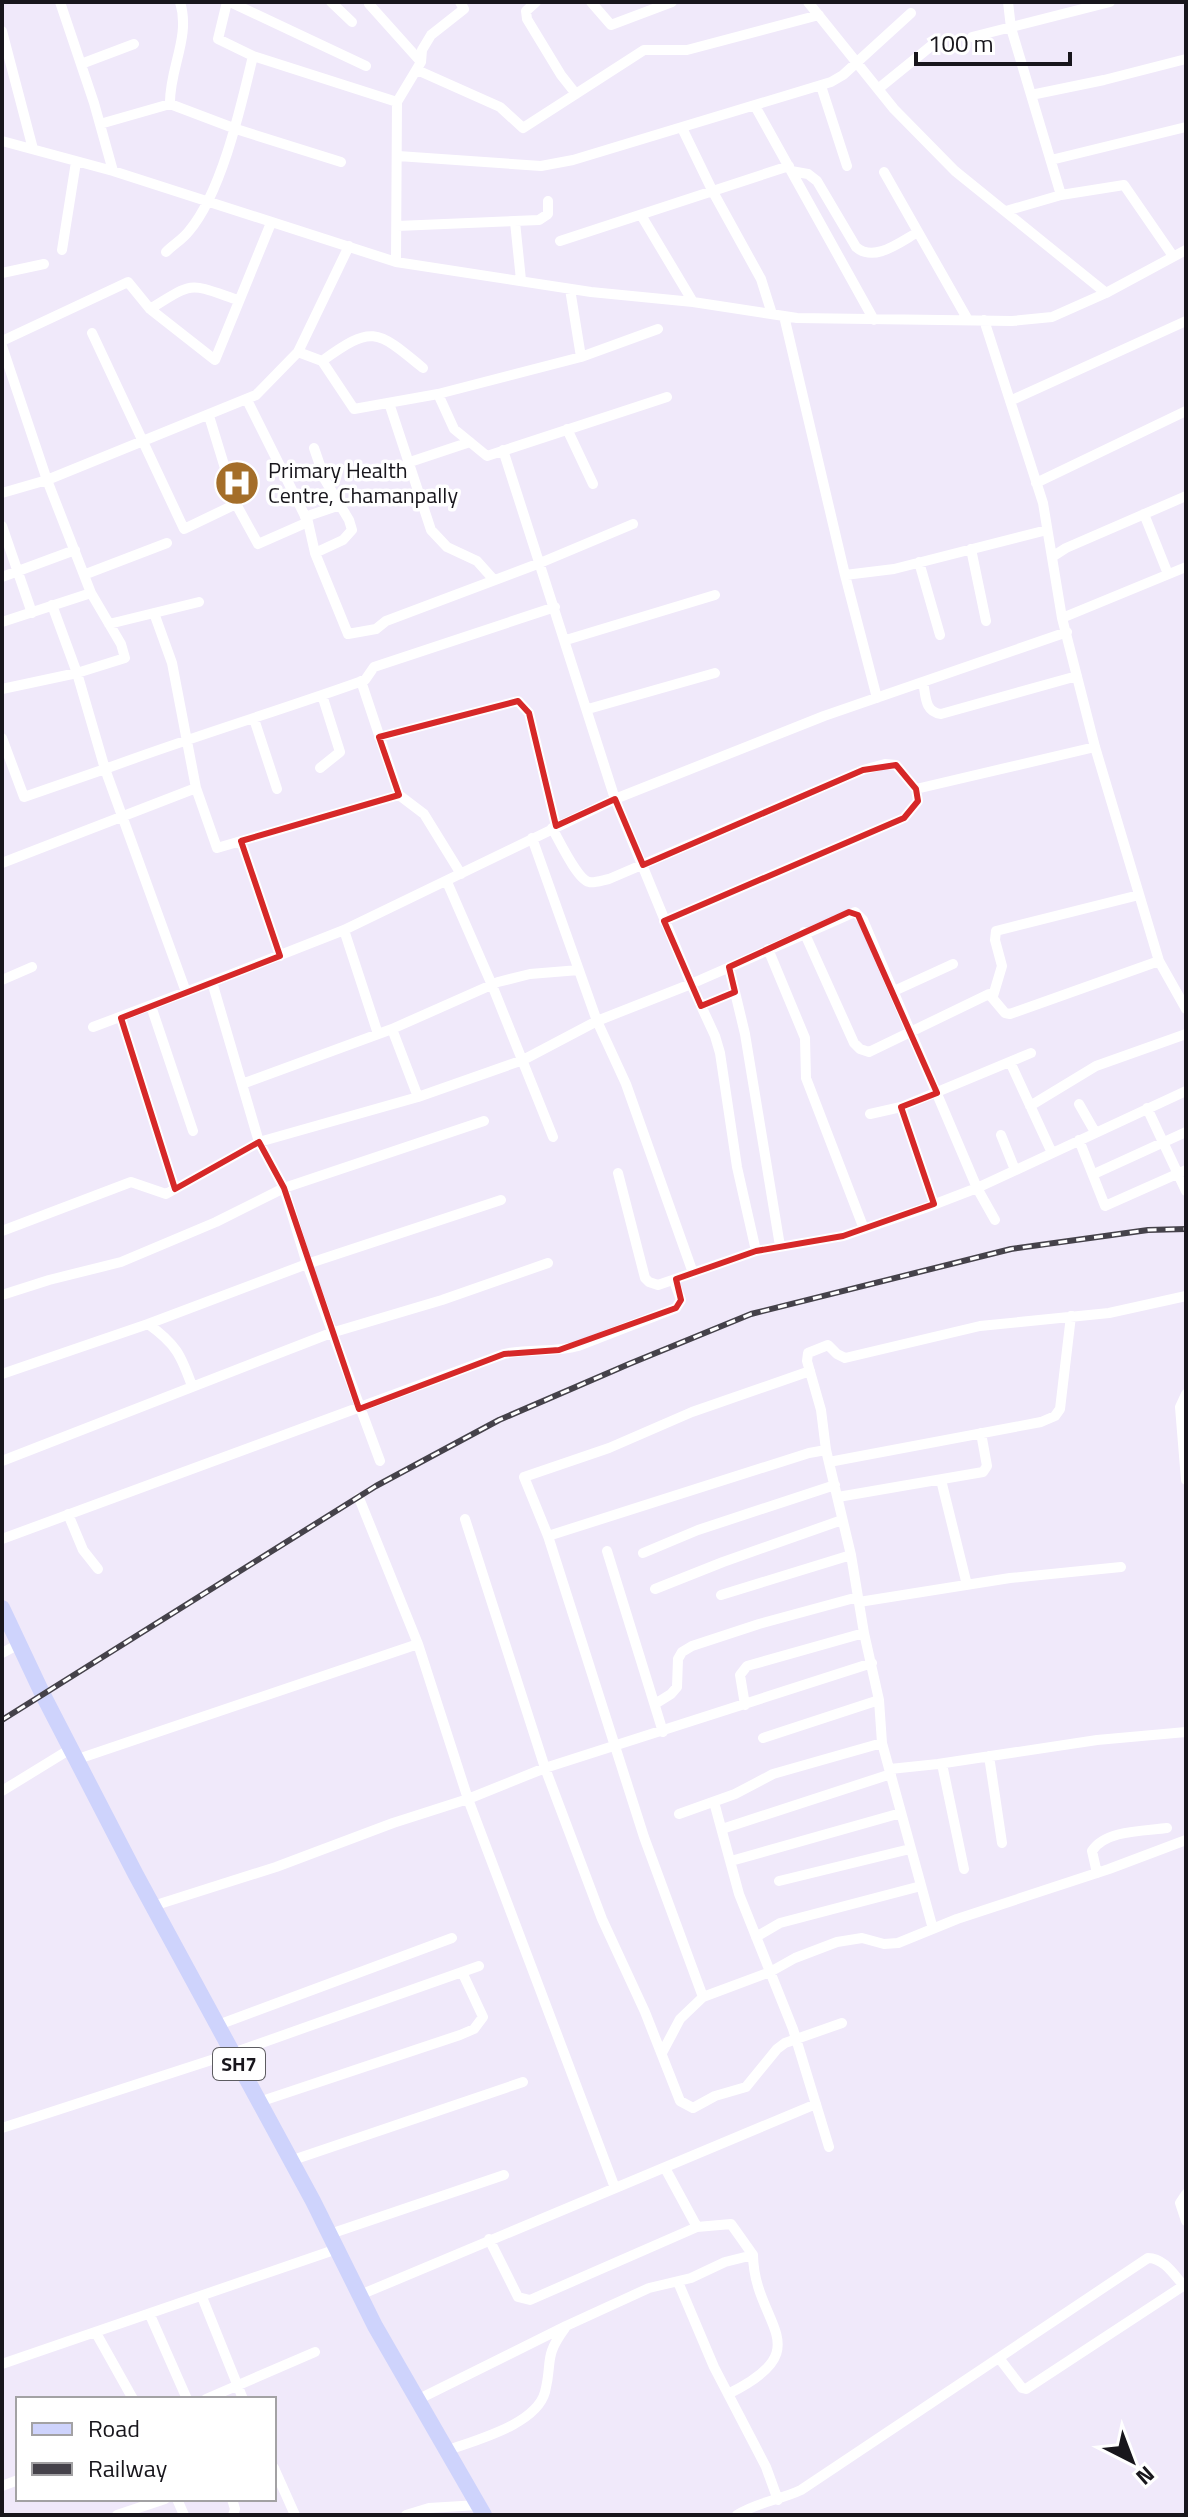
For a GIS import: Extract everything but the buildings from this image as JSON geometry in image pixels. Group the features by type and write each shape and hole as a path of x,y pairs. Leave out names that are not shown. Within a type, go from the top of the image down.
{"main road":[{"name":"SH7","path":"2,1608 43,1695 153,1906 417,2400 481,2510"}],"street":[{"path":"60,2 113,171"},
{"path":"170,104 171,86 185,26 180,2"},
{"path":"366,66 229,2 218,39 253,56 397,102"},
{"path":"331,2 352,22"},
{"path":"396,262 397,102 419,66 422,50 431,35 462,5 477,2"},
{"path":"536,2 526,11 527,19 576,94"},
{"path":"591,2 611,25 672,2"},
{"path":"1008,2 1011,28 1061,195"},
{"path":"972,37 1110,2"},
{"path":"369,3 419,66 500,107 523,128 644,50 687,50 819,15"},
{"path":"812,3 878,89 955,171 1106,293"},
{"path":"398,156 541,166 573,160 821,86 843,75 911,13"},
{"path":"2,31 33,149"},
{"path":"81,64 134,44"},
{"path":"878,89 931,46"},
{"path":"166,252 189,232 207,202 236,129 253,56"},
{"path":"1031,95 1186,59"},
{"path":"821,86 847,166"},
{"path":"100,124 170,104 236,129 341,162"},
{"path":"755,106 874,320"},
{"path":"1051,160 1186,127"},
{"path":"682,128 761,279 772,314"},
{"path":"2,141 113,171 396,262 570,289 693,302 784,316 1030,321 1052,317 1106,293 1186,250"},
{"path":"62,250 76,162"},
{"path":"560,241 790,169 808,174 817,181 862,253 876,254 918,232"},
{"path":"884,172 968,320"},
{"path":"1006,211 1061,195 1124,185 1173,256"},
{"path":"397,226 515,222 544,218 549,209 548,201"},
{"path":"641,215 693,302"},
{"path":"515,222 521,280"},
{"path":"2,689 77,673 125,658 121,644 91,593 47,480 2,344 128,282 150,309 215,360 271,223"},
{"path":"2,493 47,480 256,395 298,352 349,246"},
{"path":"2,273 44,264"},
{"path":"150,309 187,286 238,300"},
{"path":"570,289 581,357"},
{"path":"784,316 877,698"},
{"path":"984,320 1036,483 1062,618 1095,747 1159,961 1186,1009"},
{"path":"1010,401 1186,321"},
{"path":"298,352 322,361 354,409 438,394 581,357 658,329"},
{"path":"92,333 184,529 236,504"},
{"path":"322,361 351,340 368,335 394,344 423,368"},
{"path":"438,394 454,429 487,456 667,397"},
{"path":"247,400 307,520 315,553 348,634 376,629 386,621 633,524"},
{"path":"389,403 431,530 447,547 477,561 494,580"},
{"path":"1036,483 1186,411"},
{"path":"209,416 236,504 258,544 340,505"},
{"path":"567,429 593,484"},
{"path":"407,463 470,442"},
{"path":"314,448 325,480 352,530 343,540 315,553"},
{"path":"503,450 615,799 720,1053 737,1167 756,1251"},
{"path":"1052,557 1186,496"},
{"path":"1144,514 1168,574"},
{"path":"2,526 32,613"},
{"path":"845,575 894,569 1047,530"},
{"path":"86,574 167,543"},
{"path":"971,549 986,621"},
{"path":"2,577 75,550"},
{"path":"919,562 940,635"},
{"path":"1062,618 1186,567"},
{"path":"2,622 91,593"},
{"path":"566,640 715,595"},
{"path":"109,624 199,602"},
{"path":"52,605 77,673 121,818 186,992"},
{"path":"2,738 24,797 188,738 254,719 361,681 368,678 374,667 555,607"},
{"path":"154,613 172,663 196,788 217,848 399,795"},
{"path":"93,1027 344,930 615,799 877,698 1067,632"},
{"path":"588,709 715,673"},
{"path":"923,682 927,706 941,714 1077,676"},
{"path":"361,681 399,795 424,814 461,874"},
{"path":"320,768 340,752 322,695"},
{"path":"379,737 518,701 529,713 554,827 580,875 588,882 609,879 863,770 885,764 896,765 916,789 918,801 904,818 664,921"},
{"path":"254,719 277,789"},
{"path":"916,789 1095,747"},
{"path":"2,863 196,788"},
{"path":"532,838 597,1021 626,1084 693,1273"},
{"path":"241,841 280,956"},
{"path":"447,882 553,1137"},
{"path":"993,996 1002,966 995,940 996,931 1139,895"},
{"path":"2,1231 131,1182 166,1194 259,1142 418,1097 523,1060 597,1021 691,984 855,912 863,920 977,1188 995,1220"},
{"path":"344,930 378,1034"},
{"path":"804,932 854,1043 860,1049 869,1052 880,1049 982,997 993,996"},
{"path":"768,949 805,1038 806,1078 864,1229"},
{"path":"993,996 1005,1013 1010,1014 1159,961"},
{"path":"894,991 953,964"},
{"path":"2,980 32,967"},
{"path":"729,967 758,1105 780,1246"},
{"path":"242,1084 392,1029 492,985 530,974 579,970"},
{"path":"212,982 259,1142 284,1188 331,1333 380,1461"},
{"path":"701,1006 735,992"},
{"path":"151,1006 193,1131"},
{"path":"121,1018 175,1189"},
{"path":"392,1029 418,1097"},
{"path":"1030,1106 1096,1066 1186,1034"},
{"path":"870,1114 901,1107 1031,1053"},
{"path":"1010,1062 1052,1153"},
{"path":"618,1173 645,1278 658,1285 756,1251 843,1236 934,1204 977,1188 1186,1091"},
{"path":"1079,1104 1095,1132"},
{"path":"901,1107 934,1204"},
{"path":"1147,1108 1181,1172 1186,1191"},
{"path":"2,1295 121,1262 216,1222 284,1188 484,1121"},
{"path":"1094,1174 1186,1132"},
{"path":"1001,1135 1015,1170"},
{"path":"1079,1140 1105,1206 1181,1172"},
{"path":"2,1374 148,1324 307,1264 501,1200"},
{"path":"2,1461 331,1333 442,1300 548,1263"},
{"path":"2,1539 504,1354 532,1349 567,1349 676,1308 681,1300 674,1281"},
{"path":"933,1929 882,1743 872,1663 808,1353 828,1345 845,1358 980,1326 1109,1313 1186,1296"},
{"path":"829,1462 1041,1422 1055,1416 1060,1409 1071,1316"},
{"path":"148,1324 180,1352 192,1386"},
{"path":"703,1997 672,1918 548,1536 524,1477 609,1448 692,1412 810,1371"},
{"path":"1186,1394 1180,1407 1186,1480"},
{"path":"838,1497 978,1474 986,1469 981,1433"},
{"path":"548,1536 659,1499 826,1450"},
{"path":"941,1480 967,1585"},
{"path":"643,1553 698,1530 835,1485"},
{"path":"359,1498 418,1644 468,1799 615,2188"},
{"path":"68,1514 83,1550 98,1569"},
{"path":"465,1519 545,1768 602,1919 680,2101 693,2108 715,2096 746,2087 777,2049 796,2038 842,2023"},
{"path":"655,1589 842,1520"},
{"path":"607,1551 663,1732"},
{"path":"721,1595 851,1555"},
{"path":"655,1704 677,1687 678,1659 682,1652 759,1624 858,1600 1121,1567"},
{"path":"745,1705 740,1675 747,1666 864,1633"},
{"path":"2,1653 19,1644"},
{"path":"2,1791 75,1754 418,1644"},
{"path":"153,1906 276,1867 393,1823 468,1799 545,1768 872,1663"},
{"path":"763,1738 879,1700"},
{"path":"722,1829 890,1772 1097,1740 1186,1732"},
{"path":"679,1814 714,1802 773,1774 882,1743"},
{"path":"989,1756 1002,1843"},
{"path":"942,1764 964,1869"},
{"path":"714,1802 739,1894 796,2038 829,2147"},
{"path":"731,1861 901,1813"},
{"path":"1097,1873 1092,1851 1099,1842 1129,1833 1167,1828"},
{"path":"662,2053 680,2019 703,1997 770,1972 795,1958 837,1942 862,1938 884,1944 898,1943 1186,1840"},
{"path":"779,1881 910,1849"},
{"path":"756,1937 780,1923 921,1886"},
{"path":"218,2025 452,1938"},
{"path":"2,2128 233,2053 479,1966"},
{"path":"259,2102 474,2029 483,2017 462,1972"},
{"path":"290,2161 523,2082"},
{"path":"360,2295 816,2104"},
{"path":"665,2168 697,2227"},
{"path":"2,2364 202,2297 504,2175"},
{"path":"1186,2194 1180,2203 1186,2221"},
{"path":"489,2239 518,2297 530,2300 697,2227 731,2224 753,2255 758,2283 778,2343 774,2365 728,2394"},
{"path":"417,2400 649,2288 678,2282 725,2262 753,2255"},
{"path":"737,2515 801,2490 1148,2258 1156,2258 1185,2285 1026,2389 999,2358"},
{"path":"678,2282 728,2394 766,2467 778,2500"},
{"path":"202,2297 242,2397"},
{"path":"150,2315 186,2397"},
{"path":"446,2451 532,2414 545,2392 551,2347 566,2326"},
{"path":"96,2333 132,2397"},
{"path":"210,2397 315,2352"},
{"path":"276,2472 295,2515"},
{"path":"117,2515 159,2501"},
{"path":"406,2515 437,2507 481,2510"}],"highlighted area":[{"path":"518,701 529,713 556,826 615,799 643,865 863,770 896,765 916,789 918,801 904,818 664,921 701,1006 735,992 729,967 849,912 858,915 937,1093 901,1107 934,1204 843,1236 756,1251 676,1279 681,1300 676,1308 559,1350 504,1354 359,1409 284,1188 259,1142 175,1189 121,1018 280,956 241,841 399,795 379,737"}],"railway":[{"path":"2,1720 376,1486 499,1420 629,1364 751,1314 1011,1249 1148,1230 1186,1229"}],"place":[{"name":"Primary Health Centre, Chamanpally","path":"237,483"}]}
